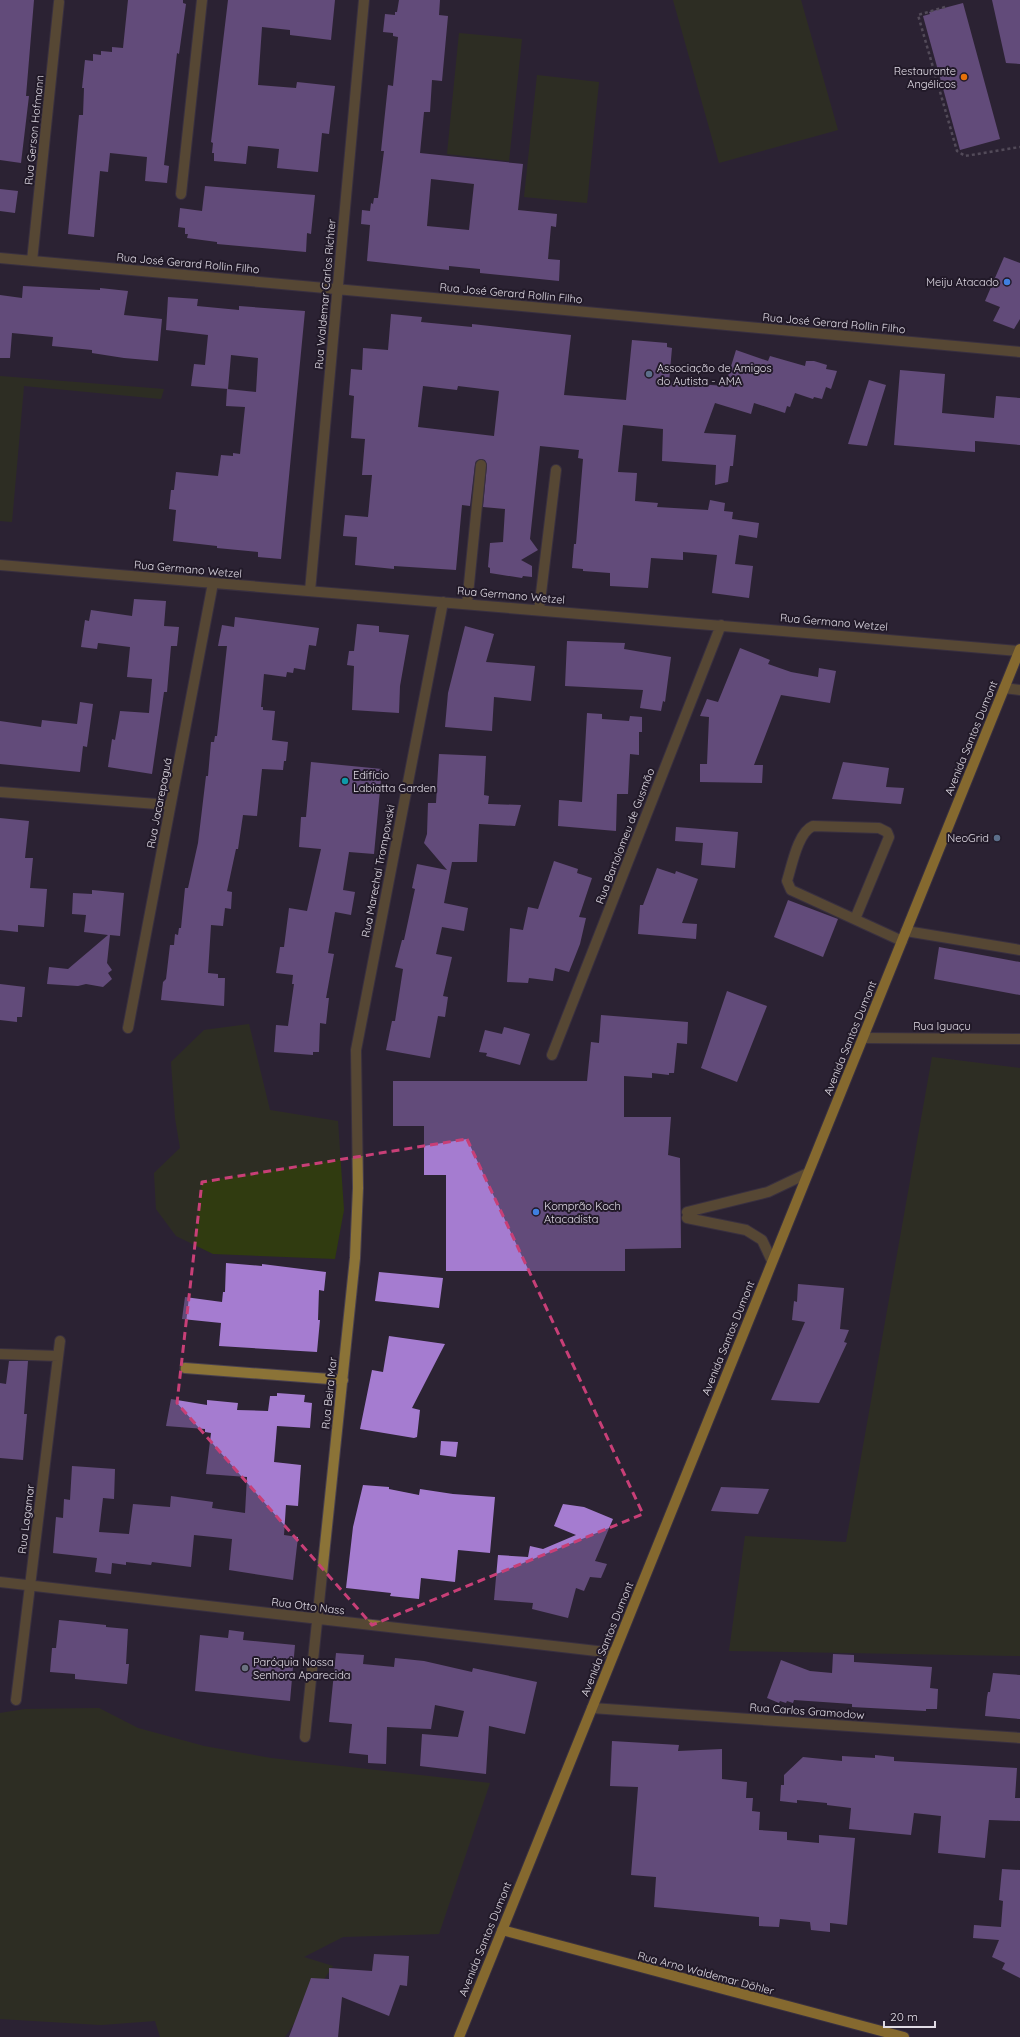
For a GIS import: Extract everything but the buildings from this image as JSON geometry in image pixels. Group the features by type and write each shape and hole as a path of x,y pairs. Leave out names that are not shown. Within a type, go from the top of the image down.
{"main road":[{"name":"Avenida Santos Dumont","path":"459,2037 1020,650"},
{"name":"Rua Arno Waldemar Döhler","path":"502,1930 904,2037"}],"street":[{"path":"181,194 202,0"},
{"name":"Rua Waldemar Carlos Richter","path":"310,591 364,0"},
{"name":"Rua Gerson Hofmann","path":"32,261 59,2"},
{"name":"Rua José Gerard Rollin Filho","path":"0,258 1020,352"},
{"path":"467,604 481,465"},
{"path":"539,610 556,470"},
{"name":"Rua Germano Wetzel","path":"0,565 1020,650"},
{"name":"Rua Jacarepaguá","path":"128,1028 213,583"},
{"name":"Rua Marechal Trompowski","path":"356,1050 443,602"},
{"name":"Rua Bartolomeu de Gusmão","path":"552,1055 720,624"},
{"path":"1004,688 1020,690"},
{"path":"0,792 170,806"},
{"path":"855,919 889,838 887,832 879,828 814,826 807,828 802,835 787,881 791,890 902,941"},
{"path":"906,931 1020,950"},
{"name":"Rua Iguaçu","path":"863,1038 1020,1039"},
{"name":"Rua Beira Mar","path":"305,1737 343,1380 358,1221 356,1050"},
{"path":"772,1261 762,1240 746,1230 687,1215 768,1192 808,1173"},
{"name":"Rua Lagamar","path":"16,1700 60,1340"},
{"path":"0,1354 58,1356"},
{"path":"185,1368 343,1380"},
{"name":"Rua Otto Nass","path":"0,1582 614,1653"},
{"name":"Rua Carlos Gramodow","path":"592,1708 1020,1738"}],"path":[{"path":"945,7 918,15 957,151 965,156 1020,147"}],"highlighted area":[{"path":"467,1139 643,1514 372,1625 177,1403 202,1182"}],"green space":[{"path":"673,0 801,0 838,130 719,163"},
{"path":"459,33 522,39 509,161 447,154"},
{"path":"537,75 599,82 587,203 524,197"},
{"path":"0,376 164,389 161,399 24,386 12,522 0,521"},
{"path":"249,1024 270,1110 338,1121 344,1210 335,1259 213,1254 176,1236 156,1209 154,1173 180,1148 175,1118 171,1062 204,1030"},
{"path":"932,1057 1020,1068 1020,1656 729,1651 745,1536 846,1542"},
{"path":"99,1708 138,1728 204,1746 271,1758 490,1783 439,1934 343,1937 304,1957 333,1966 285,2037 160,2037 155,2021 101,2025 0,2019 0,1713 25,1709"}],"place":[{"name":"Restaurante Angélicos","path":"964,77"},
{"name":"Meiju Atacado","path":"1007,282"},
{"name":"Associação de Amigos do Autista - AMA","path":"649,374"},
{"name":"Edifício Labiatta Garden","path":"345,781"},
{"name":"NeoGrid","path":"997,838"},
{"name":"Komprão Koch Atacadista","path":"536,1212"},
{"name":"Paróquia Nossa Senhora Aparecida","path":"245,1668"}]}
